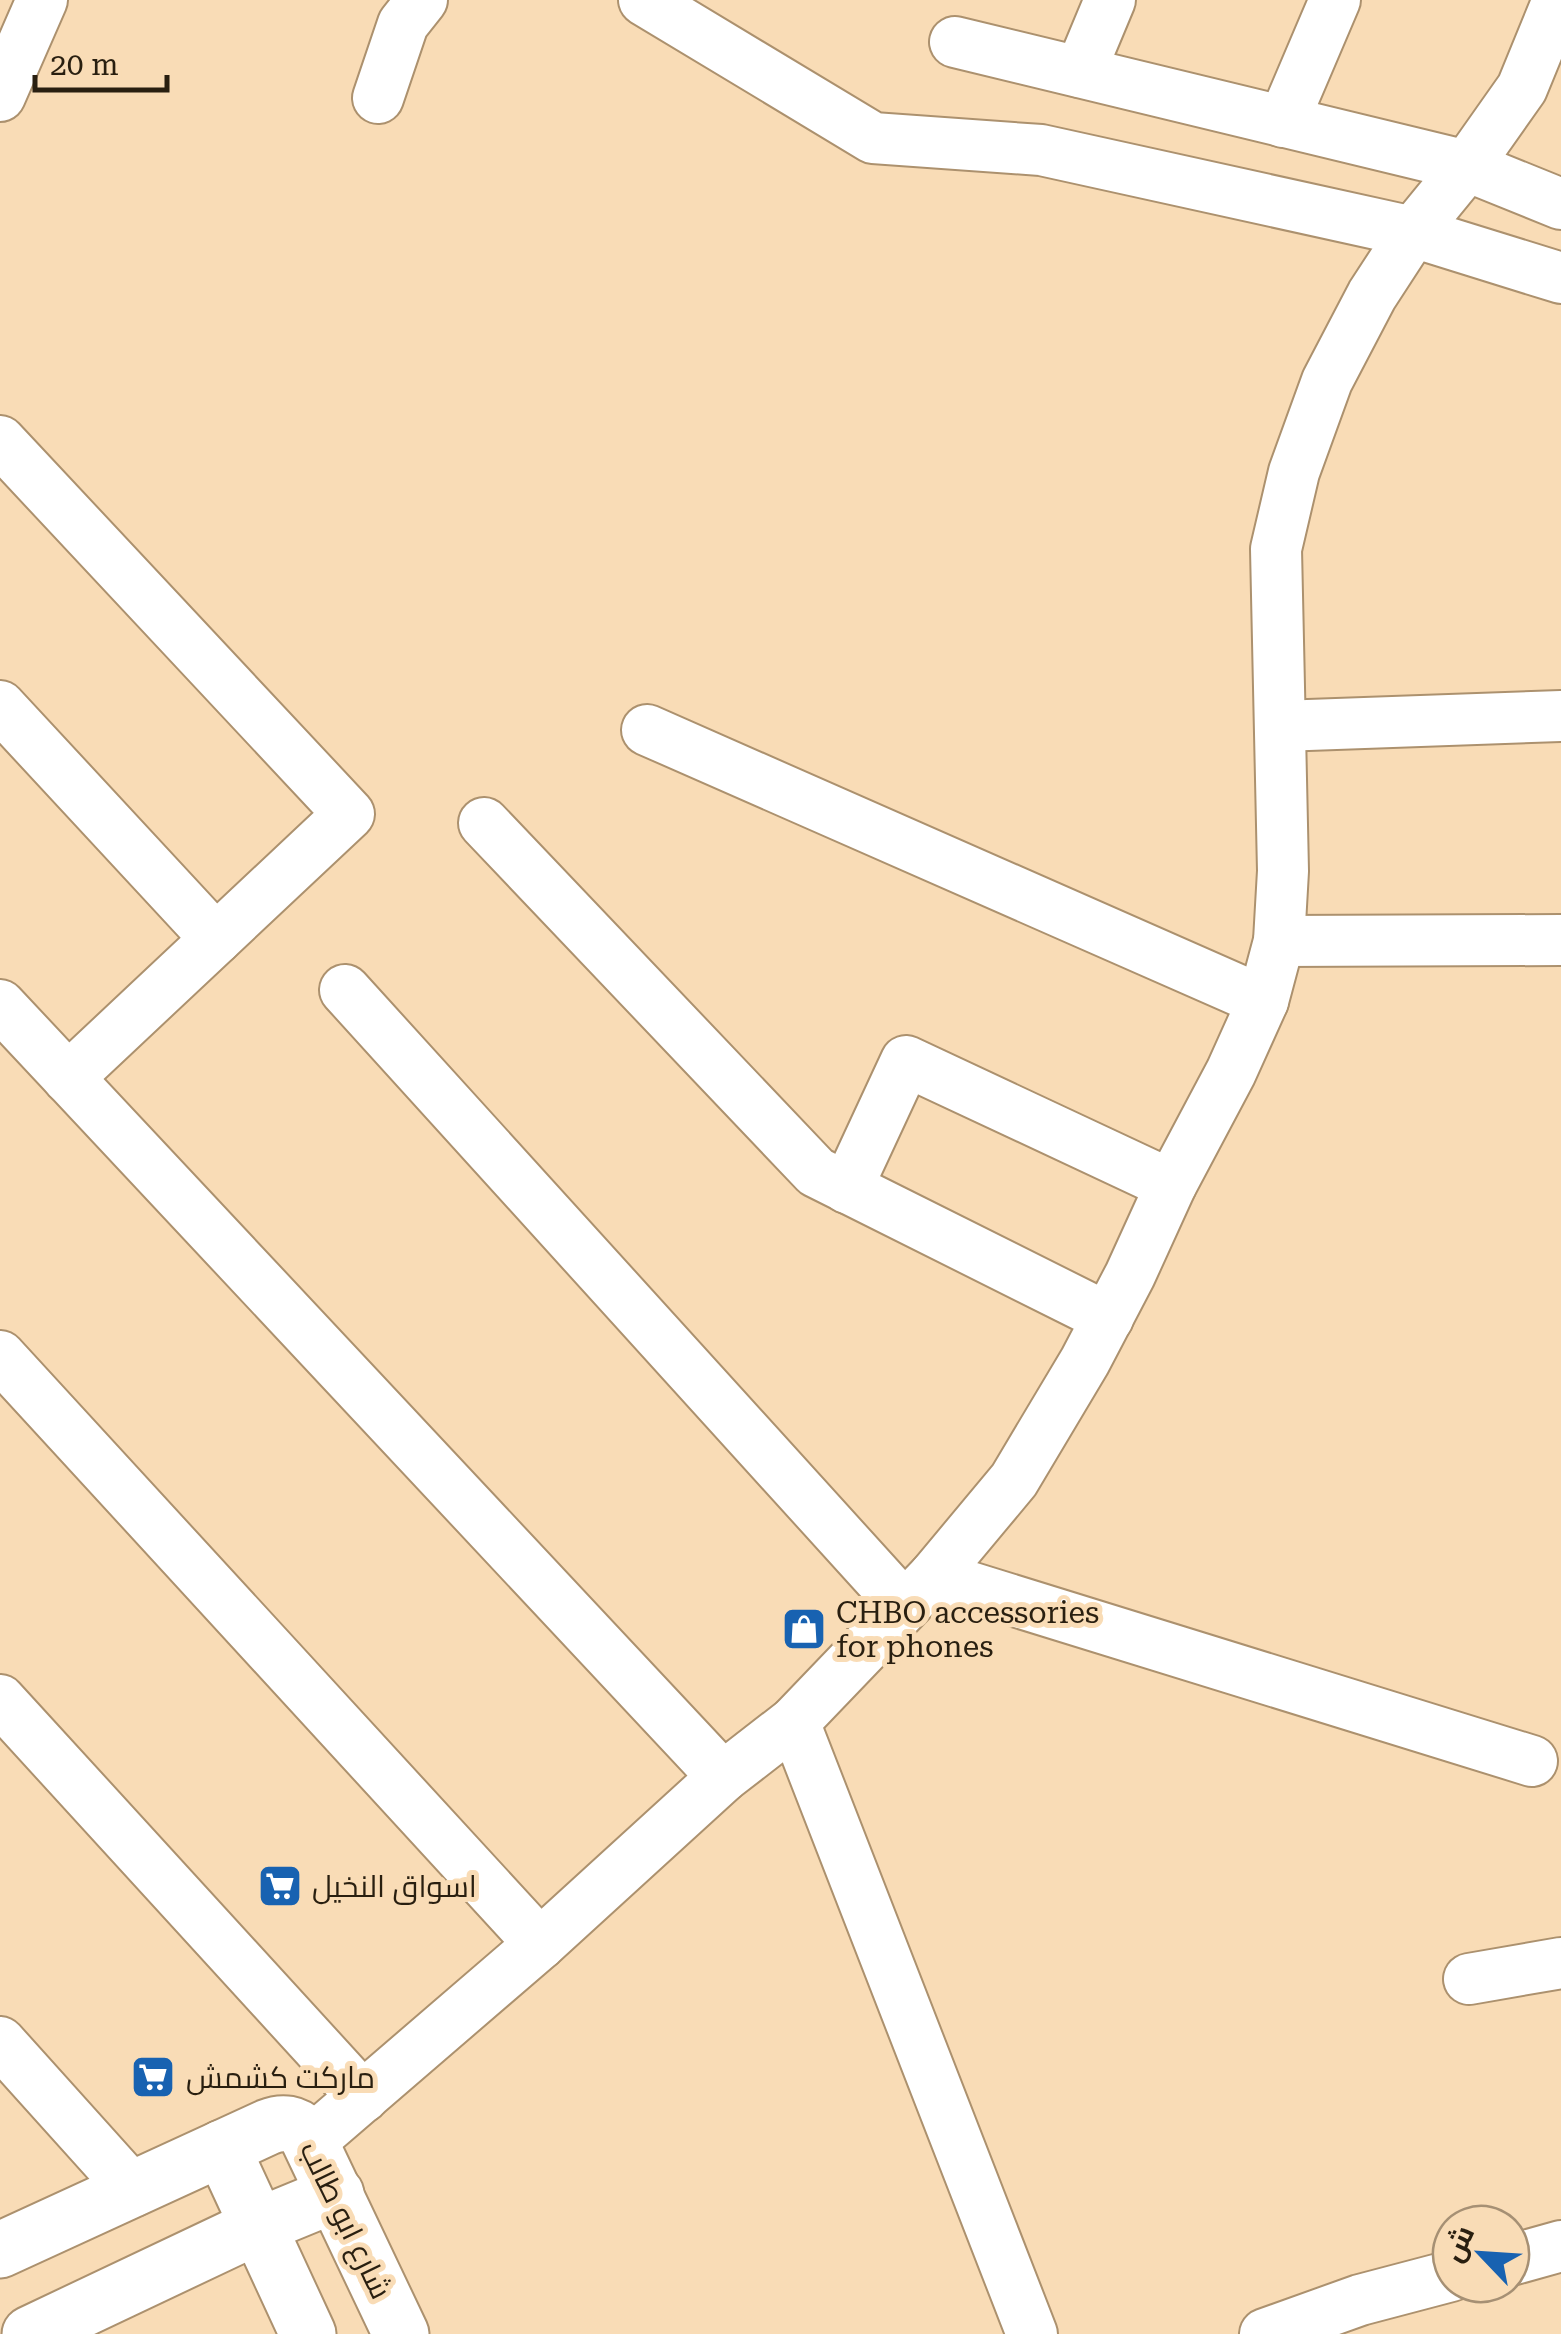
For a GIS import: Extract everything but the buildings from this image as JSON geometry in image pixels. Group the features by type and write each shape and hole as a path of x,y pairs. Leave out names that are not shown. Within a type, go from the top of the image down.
{"street":[{"path":"0,96 42,0"},
{"path":"378,98 403,24 422,0"},
{"path":"644,0 873,138 1040,150 1413,232 1561,278"},
{"path":"1080,72 1110,0"},
{"path":"1283,122 1335,0"},
{"path":"310,2142 540,1944 723,1777 794,1722 919,1591 1014,1480 1085,1361 1231,1072 1263,1001 1279,941 1282,871 1276,549 1294,472 1328,381 1372,295 1413,232 1467,166 1522,88 1558,0"},
{"path":"954,42 1467,166 1561,204"},
{"path":"0,442 349,814 68,1078"},
{"path":"0,706 216,939"},
{"path":"1280,726 1561,716"},
{"path":"646,730 1263,1001"},
{"path":"484,823 816,1172 1108,1318"},
{"path":"1279,941 1561,940"},
{"path":"345,990 919,1591 1532,1760"},
{"path":"0,1005 723,1777"},
{"path":"846,1188 906,1061 1171,1185"},
{"path":"0,1356 540,1944"},
{"path":"0,1700 363,2097"},
{"path":"794,1722 1032,2334"},
{"path":"1469,1980 1561,1963"},
{"path":"0,2042 134,2191"},
{"name":"شارع ابو طالب","path":"0,2250 284,2123 300,2128 310,2142 401,2334"},
{"path":"222,2148 308,2334"},
{"path":"30,2334 258,2226 336,2194"},
{"path":"1531,2254 1561,2246"},
{"path":"1265,2334 1366,2317 1431,2286"}],"place":[{"name":"CHBO accessories for phones","path":"804,1629"},
{"name":"اسواق النخيل","path":"280,1886"},
{"name":"ماركت كشمش","path":"153,2077"}]}
